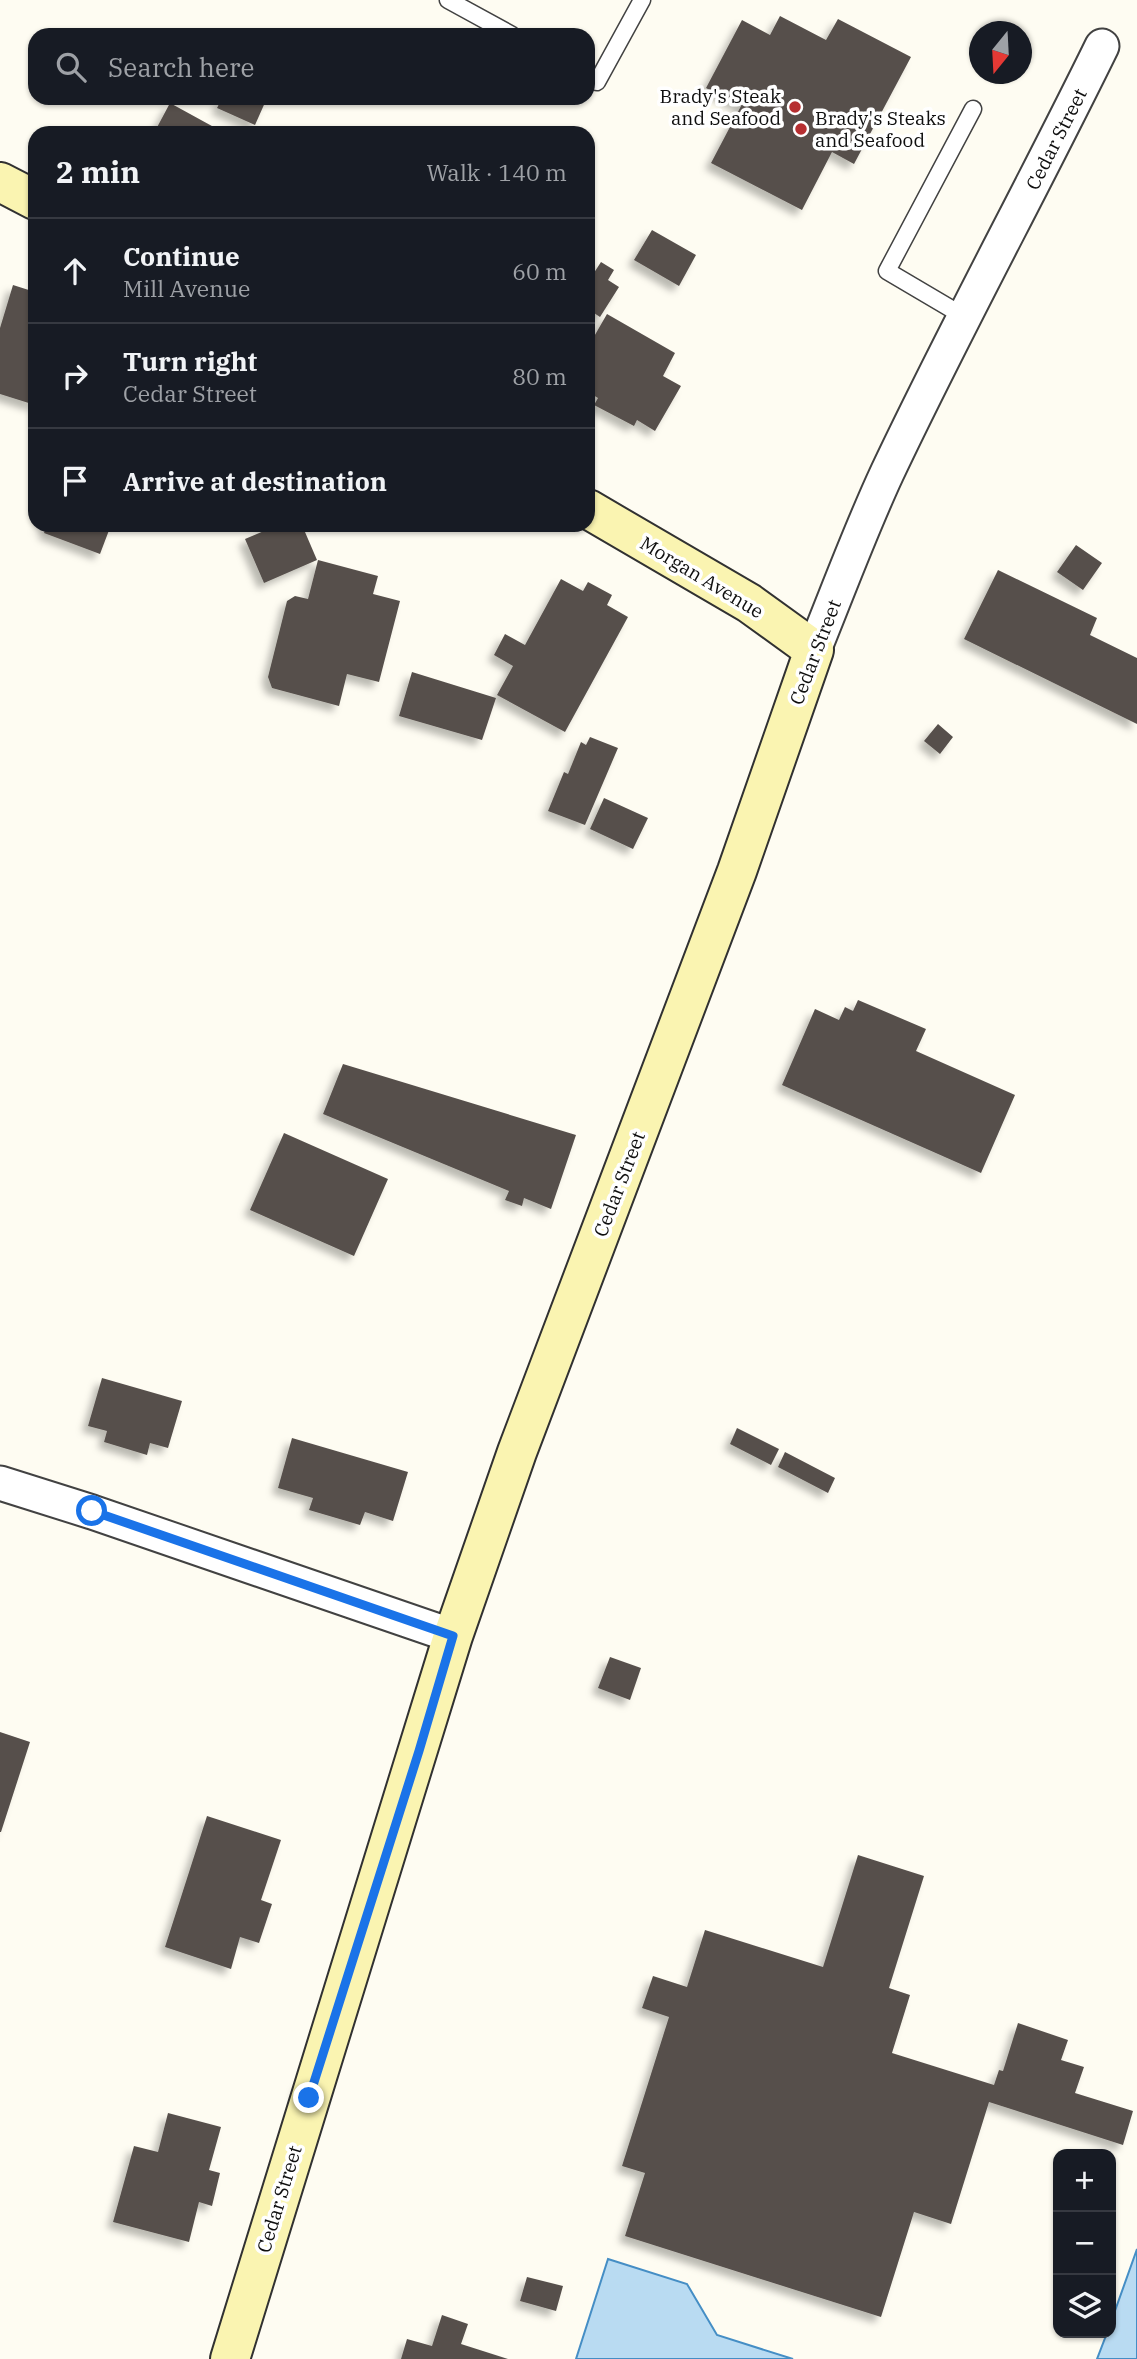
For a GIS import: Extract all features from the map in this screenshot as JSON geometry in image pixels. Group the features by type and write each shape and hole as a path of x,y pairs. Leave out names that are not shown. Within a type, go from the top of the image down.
{"street":[{"name":"Cedar Street","path":"230,2359 453,1636 517,1452 737,870 814,650 886,477 1102,46"},
{"path":"0,182 28,196"},
{"name":"Morgan Avenue","path":"595,513 749,603 814,650"},
{"path":"0,1483 92,1511 453,1636"}],"lane":[{"path":"448,0 499,28"},
{"path":"595,81 597,82 642,0"},
{"path":"965,317 887,271 973,109"}],"water":[{"path":"1137,2249 1137,2359 1097,2359 1105,2338 1116,2338 1116,2308"},
{"path":"608,2259 687,2284 717,2335 793,2359 576,2359"}],"building":[{"name":"Brady's Steaks and Seafood","path":"780,16 826,40 838,19 911,57 854,164 832,152 802,210 711,163 741,106 706,88 742,20 770,35"},
{"path":"169,105 174,105 212,126 158,126"},
{"path":"218,105 264,105 255,125 217,108"},
{"path":"652,230 696,255 679,286 634,260"},
{"path":"601,262 614,270 608,280 619,287 600,317 595,314 595,271"},
{"path":"13,285 28,290 28,403 0,394 0,328"},
{"path":"607,314 675,353 663,376 681,386 655,431 637,420 634,426 595,406 598,398 595,396 595,335"},
{"path":"44,532 108,532 100,554"},
{"path":"262,532 305,532 317,560 264,583 245,539"},
{"path":"1076,545 1102,563 1083,590 1057,572"},
{"path":"318,560 378,576 373,594 400,601 379,682 347,674 339,706 272,688 268,677 287,601 295,596 308,599"},
{"path":"998,570 1097,618 1090,635 1137,658 1137,724 964,639"},
{"path":"561,579 583,591 588,582 612,595 607,605 628,617 565,732 497,695 513,666 494,655 505,634 525,645"},
{"path":"412,672 496,698 482,740 399,716"},
{"path":"938,724 953,737 940,754 924,741"},
{"path":"590,737 618,748 585,825 548,811 564,772 568,774 581,742 586,745"},
{"path":"604,798 648,818 633,849 590,829"},
{"path":"858,1000 926,1029 916,1051 1015,1095 981,1173 782,1085 815,1009 839,1020 845,1007 853,1011"},
{"path":"343,1064 576,1135 551,1209 524,1198 522,1206 505,1200 509,1191 323,1114"},
{"path":"284,1133 388,1179 354,1256 250,1210"},
{"path":"102,1378 182,1401 168,1448 150,1443 147,1455 104,1442 107,1431 88,1426"},
{"path":"737,1428 779,1449 771,1465 730,1444"},
{"path":"292,1438 408,1472 393,1521 365,1512 360,1525 309,1510 313,1498 278,1488"},
{"path":"785,1452 835,1478 828,1493 778,1467"},
{"path":"610,1657 641,1668 630,1700 598,1688"},
{"path":"0,1732 30,1742 1,1832 0,1832"},
{"path":"207,1816 281,1840 261,1900 272,1904 259,1943 240,1937 231,1969 165,1947"},
{"path":"858,1855 924,1876 889,1988 910,1995 892,2053 994,2085 999,2070 1003,2071 1018,2023 1068,2040 1061,2060 1084,2067 1075,2093 1133,2111 1123,2145 989,2102 951,2224 914,2212 881,2317 625,2236 645,2173 622,2166 669,2017 642,2008 653,1976 687,1987 705,1930 823,1967"},
{"path":"168,2113 221,2127 209,2170 220,2173 212,2206 199,2202 189,2242 113,2222 134,2146 158,2152"},
{"path":"527,2277 563,2286 556,2311 520,2301"},
{"path":"442,2315 468,2324 461,2344 508,2359 401,2359 407,2339 432,2346"}],"place":[{"name":"Brady's Steak and Seafood","path":"795,107"},
{"name":"Brady's Steaks and Seafood","path":"801,129"}],"route":[{"path":"92,1511 453,1636 309,2098"}]}
